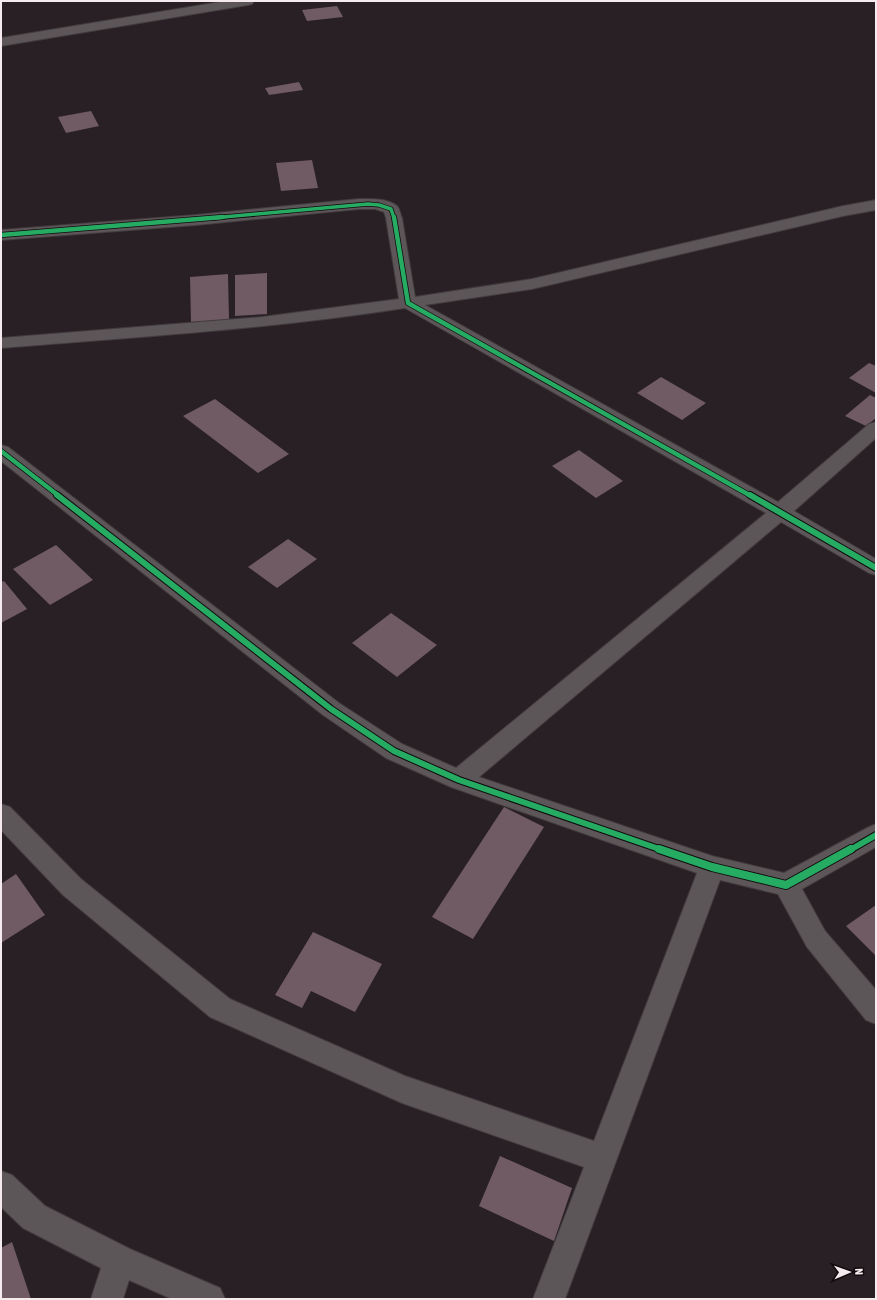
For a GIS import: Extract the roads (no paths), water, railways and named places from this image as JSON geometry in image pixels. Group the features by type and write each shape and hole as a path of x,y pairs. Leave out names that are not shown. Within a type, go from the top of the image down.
{"street":[{"path":"1,42 248,1"},
{"path":"1,235 375,204 391,209 408,303"},
{"path":"1,343 262,322 349,312 532,284 828,214 876,205"},
{"path":"408,303 780,512 876,568"},
{"path":"459,780 780,512 876,428"},
{"path":"1,451 331,709 394,751 459,780 712,866 786,885 876,835"},
{"path":"1,814 72,887 220,1008 402,1089 602,1159"},
{"path":"549,1299 712,866"},
{"path":"786,885 816,939 876,1011"},
{"path":"1,1186 34,1218 119,1260 209,1299"},
{"path":"107,1299 119,1260"}]}
